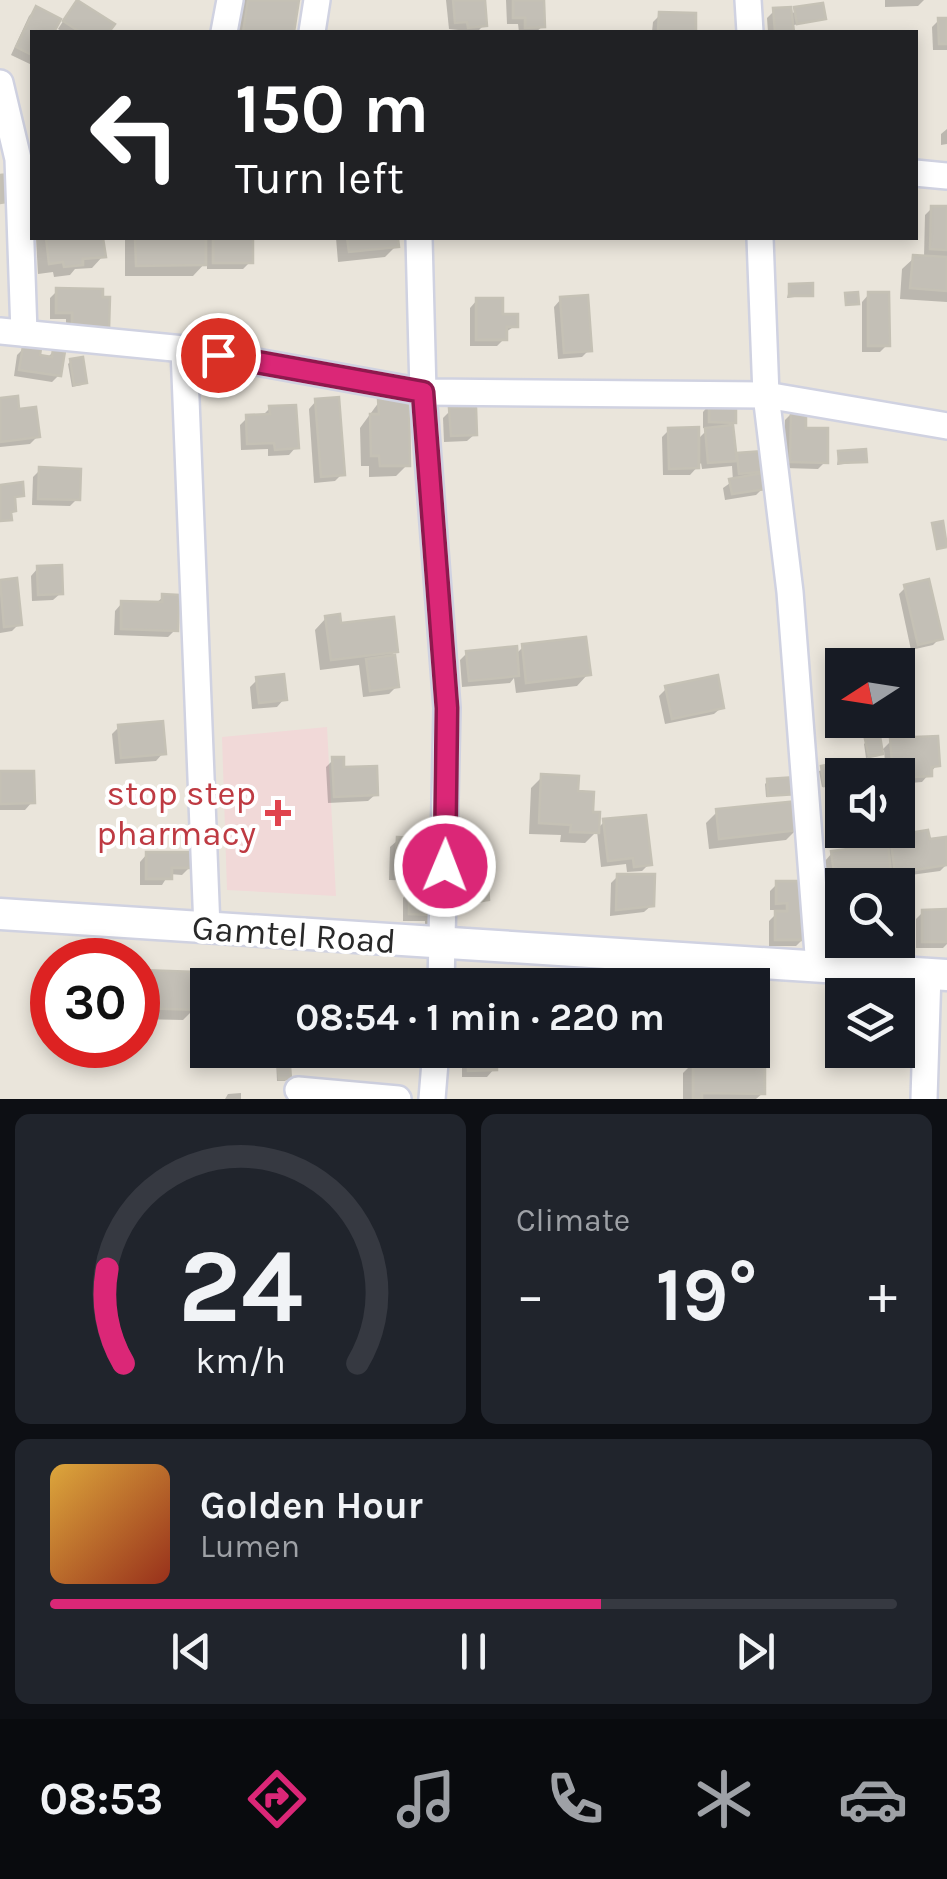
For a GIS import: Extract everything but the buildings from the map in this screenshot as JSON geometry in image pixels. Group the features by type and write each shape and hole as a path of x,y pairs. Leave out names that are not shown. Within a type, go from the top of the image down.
{"street":[{"path":"224,30 230,0"},
{"path":"312,30 317,0"},
{"path":"748,0 750,30"},
{"path":"0,83 25,159 12,332 184,349 423,392 766,395 947,426"},
{"path":"918,172 947,176"},
{"path":"419,240 423,392 447,708 442,968"},
{"path":"760,240 766,395 790,592 820,966"},
{"path":"184,349 207,928"},
{"name":"Gamtel Road","path":"0,914 938,974"},
{"path":"924,1099 938,974"},
{"path":"432,1099 435,1068"},
{"path":"298,1090 398,1099"}],"shaded area":[{"name":"stop step pharmacy","path":"327,727 336,896 227,890 222,737"}],"place":[{"name":"stop step pharmacy","path":"278,813"}],"route":[{"path":"218,355 423,392 447,708 445,866"}]}
